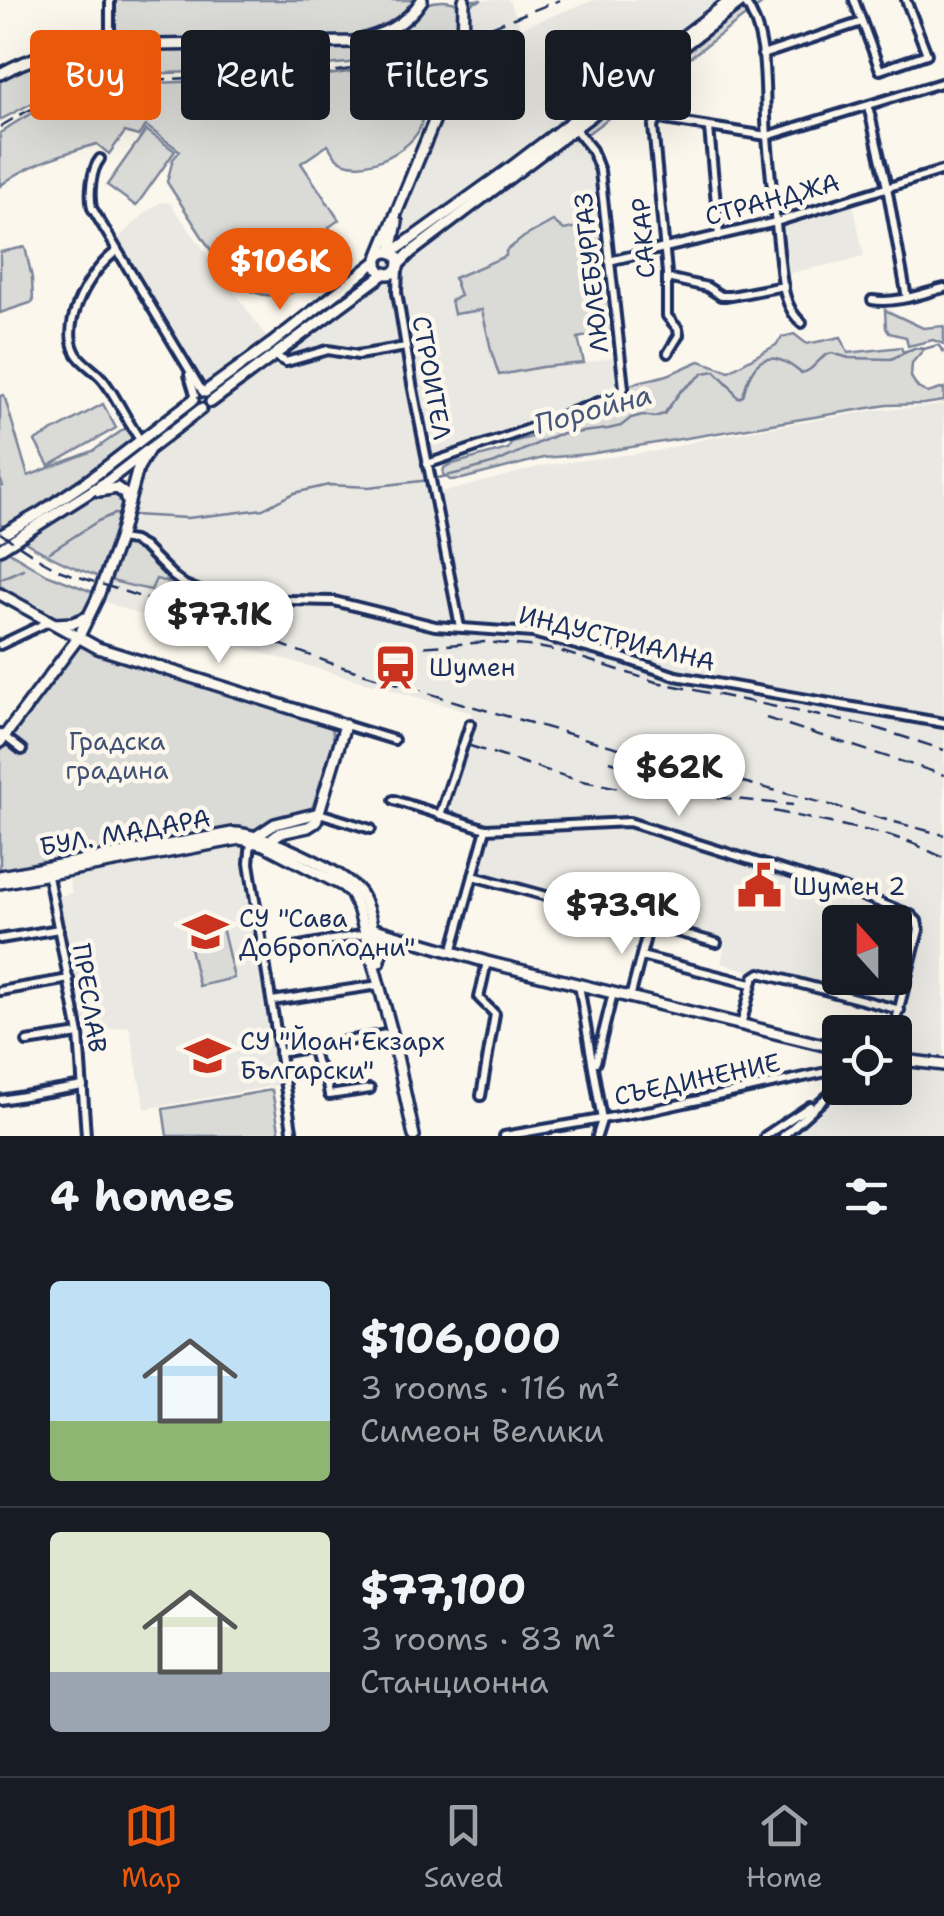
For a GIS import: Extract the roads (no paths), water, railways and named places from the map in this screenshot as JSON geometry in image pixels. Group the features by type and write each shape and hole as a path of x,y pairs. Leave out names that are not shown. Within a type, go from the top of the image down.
{"main road":[{"path":"413,14 422,0"},
{"path":"161,45 353,42 391,30 430,0"},
{"path":"66,508 385,252 392,252 425,230 731,0"},
{"path":"0,536 201,409 196,407 201,396 274,355 386,274 393,273 410,253 744,0"},
{"path":"386,274 378,268 378,258 462,51 461,4"},
{"path":"0,74 30,60"},
{"path":"397,215 402,230 425,230"},
{"path":"392,252 397,215"},
{"path":"392,252 398,257 398,266"},
{"path":"1,737 78,638 90,616 119,540 146,445"},
{"path":"1,550 103,488 121,490 127,504"},
{"path":"3,594 98,648 346,725 319,813 275,824 261,840"},
{"path":"52,622 73,624 90,616"},
{"path":"90,616 90,637 98,648"},
{"name":"БУЛ. МАДАРА","path":"0,879 232,832 261,840 353,884 363,898 368,930"},
{"path":"368,930 393,940 452,952"},
{"path":"368,930 822,1044"},
{"path":"368,930 387,1012"},
{"path":"368,930 414,1136"},
{"path":"379,965 381,948 393,940"},
{"path":"912,1061 944,1065"}],"street":[{"path":"110,0 110,30"},
{"path":"744,0 756,19 762,55 784,286 792,314 802,324"},
{"path":"854,0 880,70 927,54 906,0"},
{"path":"762,55 862,22"},
{"path":"665,120 767,136 944,82"},
{"path":"868,106 907,298"},
{"name":"САКАР","path":"658,120 653,126 667,316 679,335 668,353"},
{"name":"ЛЮЛЕБУРГАЗ","path":"428,467 624,388 600,172 592,150 575,128"},
{"path":"709,128 719,236"},
{"path":"100,158 94,166 92,208 201,396"},
{"name":"СТРАНДЖА","path":"609,261 776,222 944,170"},
{"path":"117,250 87,283 71,332 77,356 103,380 146,445"},
{"name":"СТРОИТЕЛ","path":"398,266 406,347 460,627"},
{"path":"386,274 398,292"},
{"path":"666,278 707,287 722,296 784,286"},
{"path":"872,300 907,298 944,288"},
{"path":"274,355 286,362 328,350 358,355 406,347"},
{"name":"ИНДУСТРИАЛНА","path":"119,540 144,547 173,576 202,592 239,599 334,601 422,624 533,634 676,676 944,723"},
{"path":"0,645 52,622"},
{"path":"440,814 470,724"},
{"path":"346,725 394,740"},
{"path":"1,737 22,750"},
{"path":"394,800 486,830 630,822 855,893 911,915 919,930 898,1015"},
{"path":"319,813 371,829"},
{"path":"452,952 486,830"},
{"path":"261,840 249,863 293,1136"},
{"name":"ПРЕСЛАВ","path":"48,870 79,1034 86,1136"},
{"path":"473,876 717,944"},
{"path":"630,998 649,925"},
{"path":"0,939 59,928"},
{"path":"262,952 368,930"},
{"path":"641,956 751,984"},
{"path":"480,1096 495,1014 478,998 487,962"},
{"path":"741,1025 751,984 760,973 900,1010"},
{"path":"0,991 69,979"},
{"path":"579,984 602,1120 597,1136"},
{"path":"271,1002 379,985"},
{"path":"594,1068 613,993"},
{"path":"279,1052 392,1033"},
{"path":"28,1042 79,1034"},
{"path":"312,1047 317,1065 325,1073 329,1094 370,1088"},
{"name":"СЪЕДИНЕНИЕ","path":"504,1136 602,1120 822,1073"},
{"path":"0,1100 83,1086"},
{"path":"766,1136 822,1099"},
{"path":"784,1136 822,1101"}],"waterway":[{"name":"Поройна","path":"50,552 114,514 187,518 232,513 263,509 294,493 329,485 369,487 467,471 495,463 556,435 608,429 631,418 664,414 680,392 704,373 715,371 738,398 743,396 757,365 771,358 801,373 832,353 849,358 891,359 915,348 938,345 944,352"},
{"path":"0,579 23,569"}],"railway":[{"path":"0,127 41,105 84,90 129,82 311,74 357,68 460,38 560,0"},
{"path":"0,533 61,571 333,664 682,766 944,835"},
{"path":"379,640 419,647 486,642 538,647 656,682 873,727 944,750"},
{"path":"766,718 944,775"},
{"path":"470,746 577,780 614,787 793,805"},
{"path":"610,761 681,785"},
{"path":"773,811 918,845"},
{"path":"908,841 944,858"}],"place":[{"name":"Шумен","path":"396,667"},
{"name":"Шумен 2","path":"760,886"},
{"name":"СУ \"Сава Доброплодни\"","path":"206,932"},
{"name":"СУ \"Йоан Екзарх Български\"","path":"207,1055"}],"park label":[{"name":"Градска градина","path":"117,756"}]}
